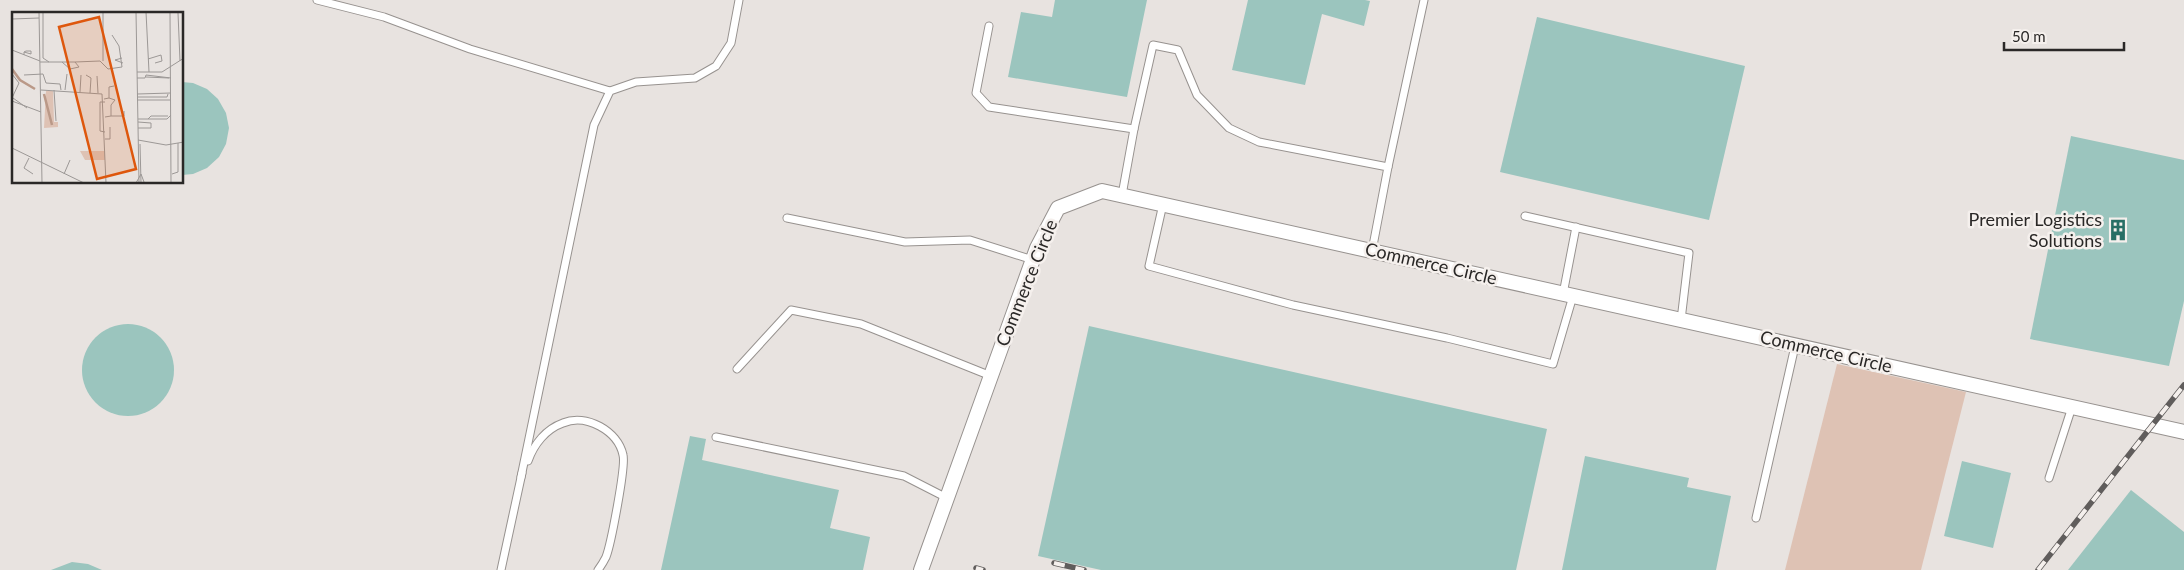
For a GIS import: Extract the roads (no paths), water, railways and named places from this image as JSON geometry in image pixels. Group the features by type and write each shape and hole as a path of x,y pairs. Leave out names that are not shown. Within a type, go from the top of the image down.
{"street":[{"name":"Commerce Circle","path":"921,570 1033,260 1058,208 1102,191 2184,432"}],"lane":[{"path":"316,0 384,17 470,50 610,91 636,82 695,78 716,66 731,43 740,0"},
{"path":"1372,251 1424,0"},
{"path":"989,26 976,93 989,107 1134,130"},
{"path":"1122,195 1153,45 1178,50 1197,95 1229,128 1259,142 1388,167"},
{"path":"500,570 594,125 610,91"},
{"path":"1164,204 1149,266 1293,305 1447,338 1552,364 1568,295 1576,228"},
{"path":"1525,216 1689,253 1681,320"},
{"path":"787,218 905,242 970,240 1033,260"},
{"path":"737,368 791,310 861,324 991,376"},
{"path":"1756,518 1795,346"},
{"path":"2049,478 2072,407"},
{"path":"521,477 532,452 547,431 565,422 586,421 604,427 617,441 624,456 622,477 606,557 598,570"},
{"path":"716,437 904,476 947,498"}],"railway":[{"path":"2038,570 2184,385"},
{"path":"1054,563 1084,570"},
{"path":"976,568 983,570"}],"place":[{"name":"Premier Logistics Solutions","path":"2118,230"}]}
